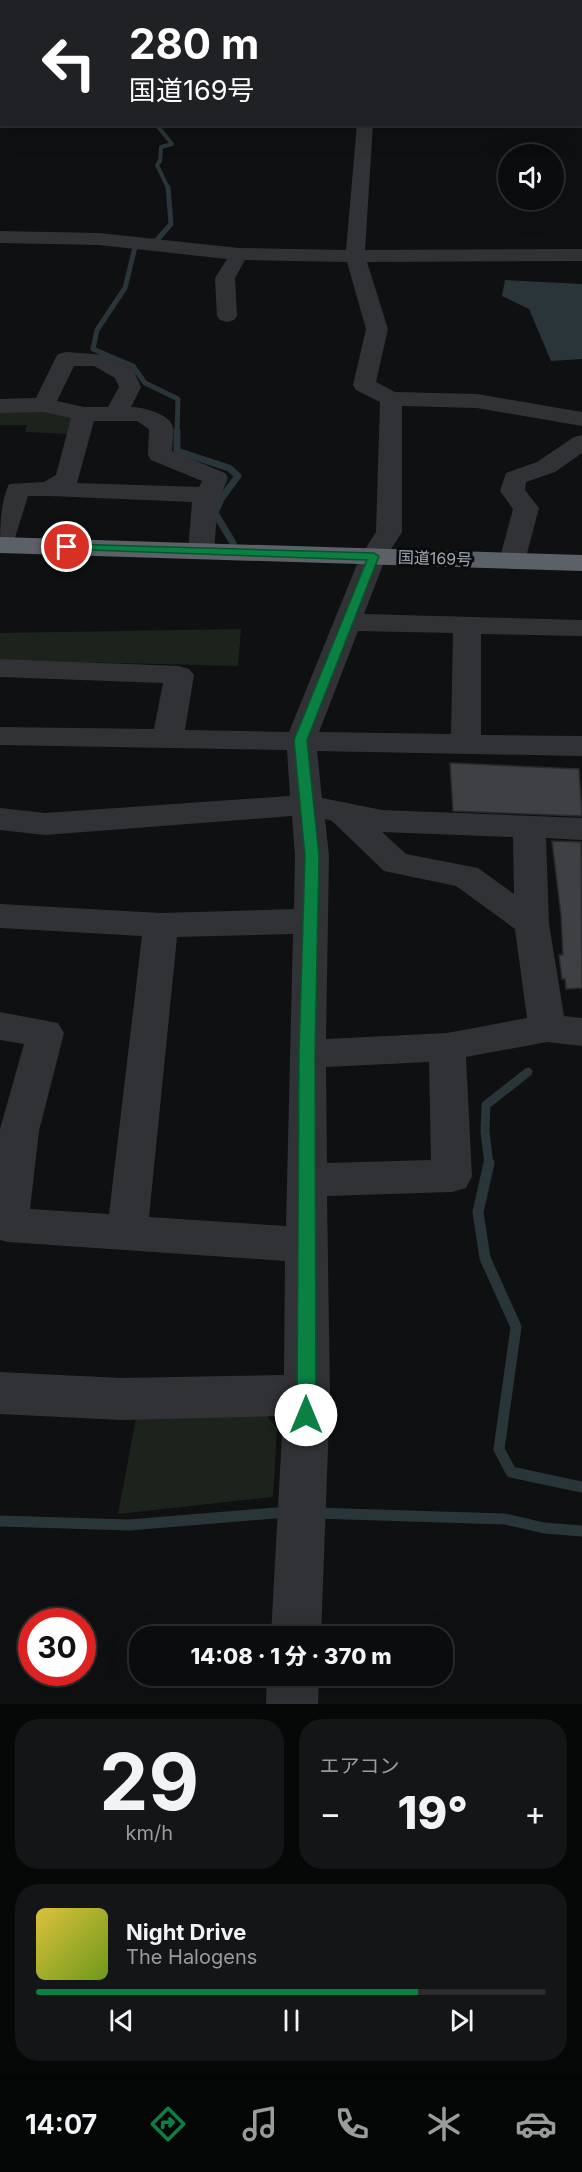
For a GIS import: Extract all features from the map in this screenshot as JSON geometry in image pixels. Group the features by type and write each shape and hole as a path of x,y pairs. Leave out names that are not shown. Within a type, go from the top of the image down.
{"highway":[{"name":"国道169号","path":"0,544 582,563"}],"street":[{"path":"365,126 356,256 377,329 364,385 391,399 477,401 582,418"},
{"path":"0,237 99,239 239,254 582,255"},
{"path":"227,316 225,278 239,254"},
{"path":"44,405 66,359 98,360 125,374 130,387 117,413"},
{"path":"296,1626 307,1395 307,1054 312,856 301,740 374,556 389,532 391,399"},
{"path":"0,406 44,405 84,414 142,414 161,426 160,455 216,478 205,502 201,551"},
{"path":"49,489 67,480 84,414"},
{"path":"512,561 526,508 512,492 516,478 546,467 582,442"},
{"path":"0,544 18,489 208,495"},
{"path":"347,622 582,628 582,633"},
{"path":"466,744 467,625"},
{"path":"0,668 179,675 168,738"},
{"path":"0,736 582,746"},
{"path":"0,819 45,824 307,805 382,821 582,830"},
{"path":"344,814 396,863 466,876 532,924"},
{"path":"307,1054 447,1047 564,1030 532,924 530,827"},
{"path":"0,916 161,925 309,921"},
{"path":"126,1233 161,925"},
{"path":"0,1026 45,1033 19,1131 4,1238 126,1233 306,1245"},
{"path":"306,1180 452,1176 447,1047"},
{"path":"0,1393 121,1399 307,1395"},
{"path":"292,1704 293,1686"}],"shaded area":[{"path":"505,280 582,284 582,359 551,361 529,309 502,296"},
{"path":"0,411 58,412 72,416 70,434 25,432 27,425 0,425"},
{"path":"241,629 238,666 0,660 0,633"},
{"path":"257,1402 277,1429 273,1497 118,1514 138,1407"}],"building":[{"path":"450,763 579,769 582,816 453,811"},
{"path":"552,841 581,842 582,988 566,989 565,979 562,979 559,955 563,955 561,915"}],"waterway":[{"path":"158,126 172,144 161,147 160,161 157,165 168,188"},
{"path":"168,187 171,224 157,240 135,247 125,288 97,330 93,349 133,366 145,383 178,399 177,432"},
{"path":"177,432 177,451 229,468 238,476 221,499 215,513 233,543"},
{"path":"489,1164 485,1132 486,1105 528,1072"},
{"path":"489,1164 478,1212 485,1258 516,1327 499,1449 511,1472 582,1487"},
{"path":"0,1521 129,1525 287,1512"},
{"path":"315,1513 505,1519 544,1528 582,1531"}],"route":[{"path":"67,547 374,556 301,740 312,856 307,1054 306,1415"}]}
